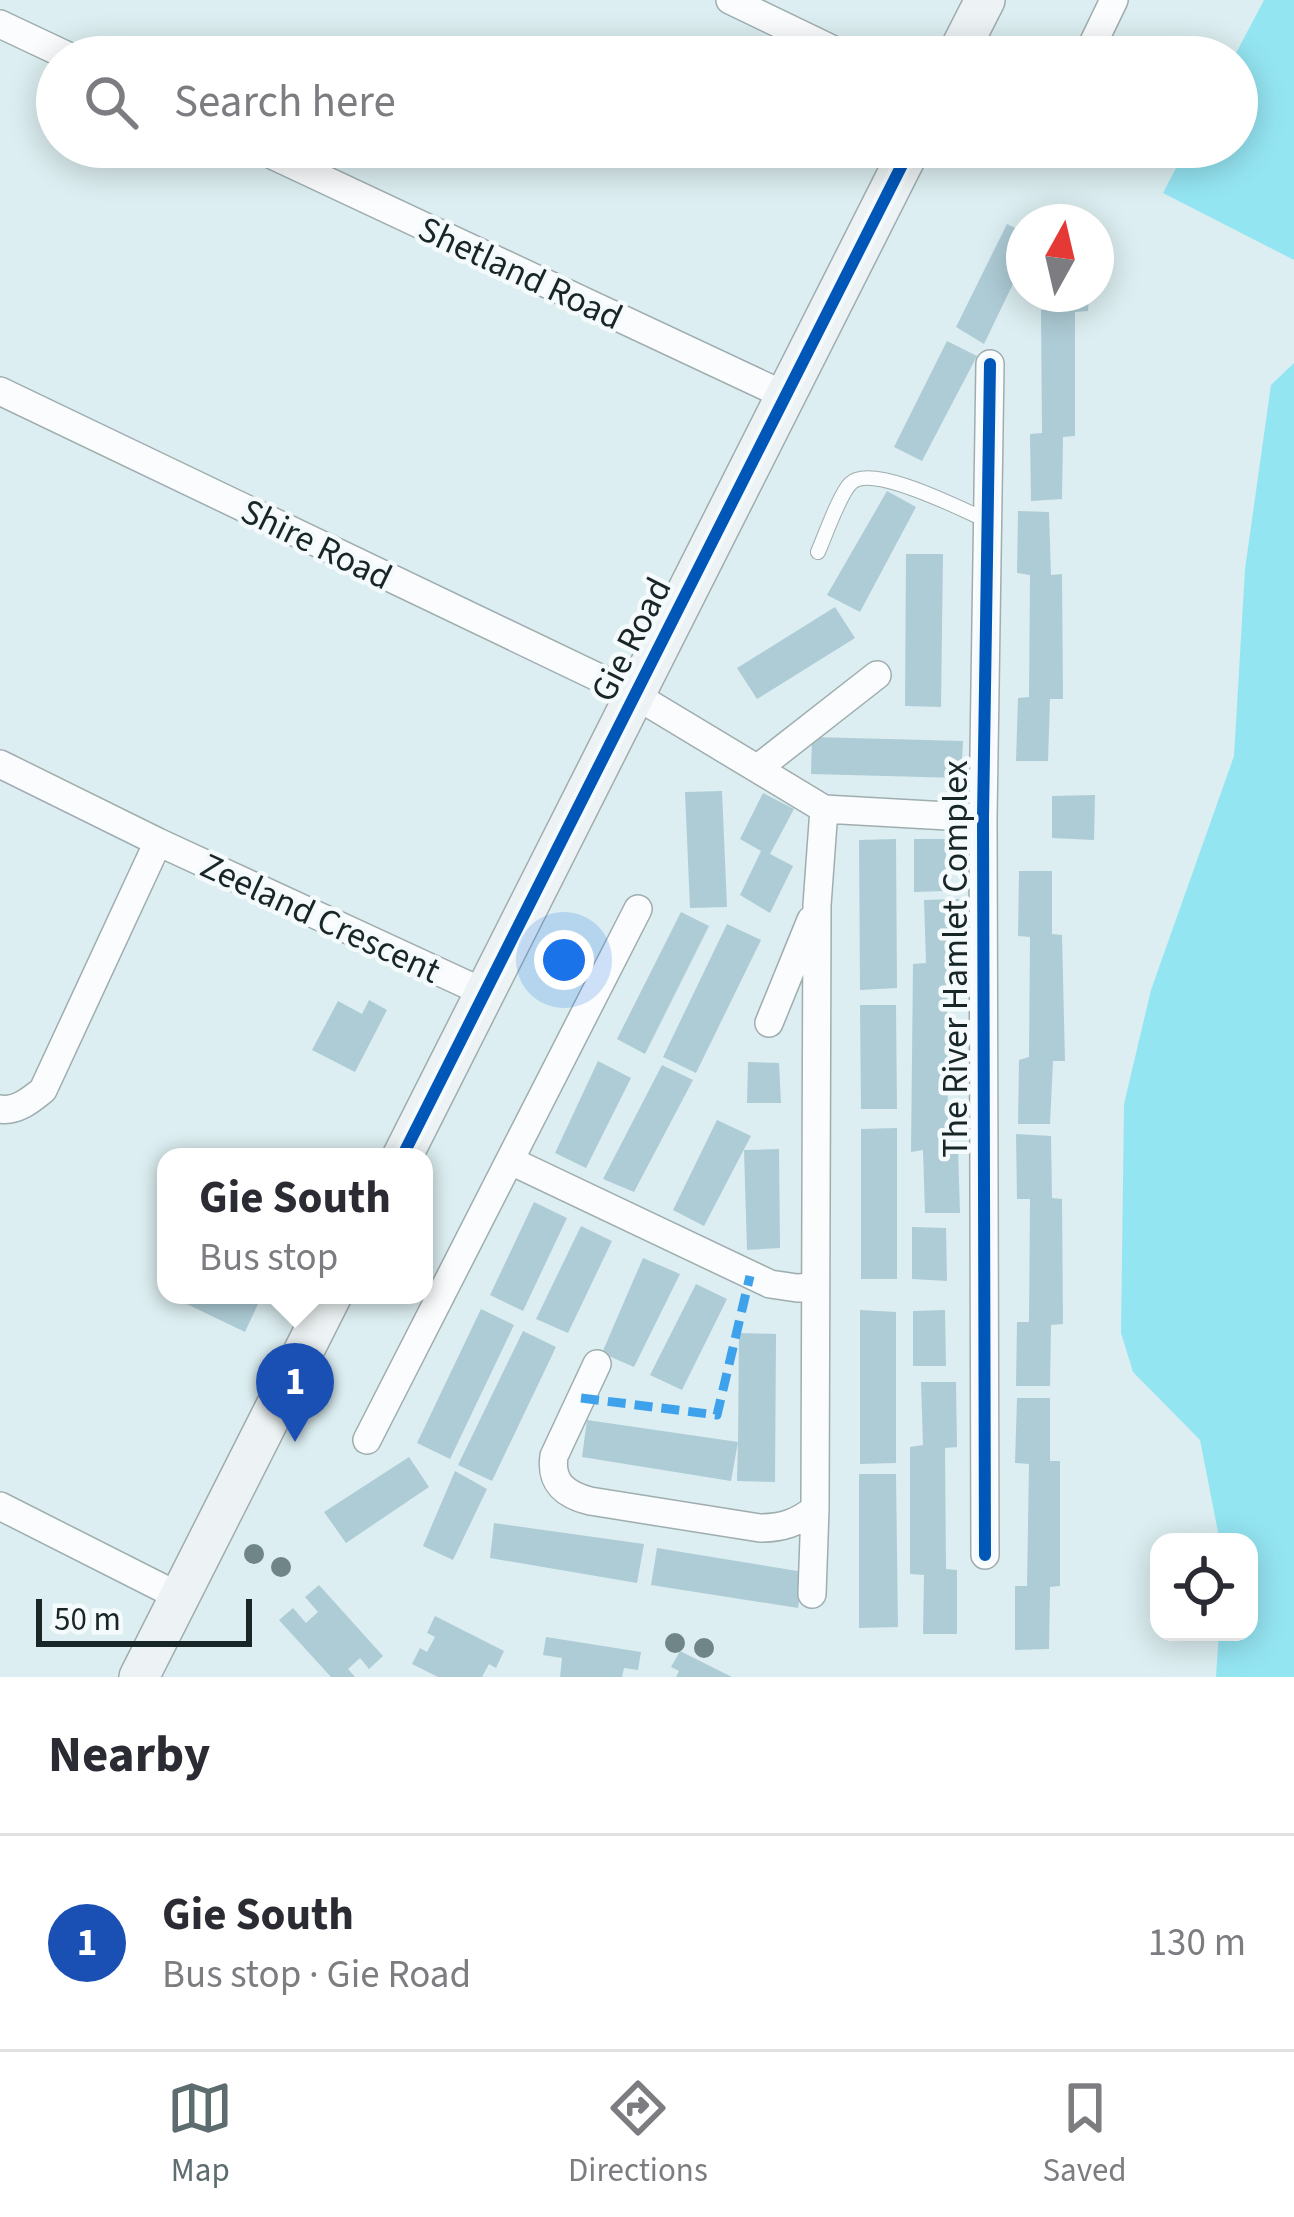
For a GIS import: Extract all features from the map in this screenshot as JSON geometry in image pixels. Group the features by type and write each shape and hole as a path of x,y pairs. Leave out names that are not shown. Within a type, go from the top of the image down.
{"street":[{"path":"730,0 805,36"},
{"path":"967,36 985,0"},
{"path":"1097,36 1114,0"},
{"path":"0,24 36,41"},
{"name":"Shetland Road","path":"300,168 786,396"},
{"name":"Gie Road","path":"407,1148 900,168"},
{"name":"The River Hamlet Complex","path":"985,1555 983,818 990,364"},
{"name":"Shire Road","path":"0,391 635,695"},
{"path":"758,768 877,675"},
{"name":"The River Hamlet Complex","path":"635,695 824,809 983,818"},
{"name":"Zeeland Crescent","path":"0,764 485,993"},
{"path":"812,1594 817,905 824,809"},
{"name":"Zeeland Crescent","path":"0,1109 20,1106 43,1090 158,842"},
{"path":"769,1023 817,905"},
{"path":"367,1441 638,909"},
{"path":"511,1161 770,1284 815,1287"},
{"path":"139,1677 327,1304"},
{"path":"597,1364 554,1456 556,1483 565,1491 590,1501 760,1528 793,1524 814,1509"},
{"path":"0,1506 178,1596"}],"lane":[{"path":"818,552 853,480 865,476 906,486 986,520"}],"shaded area":[{"path":"1264,0 1294,0 1294,260 1163,193 1176,168 1258,168 1258,36 1245,36"},
{"path":"1294,363 1294,1677 1216,1677 1218,1641 1258,1641 1258,1533 1218,1533 1200,1440 1133,1372 1121,1333 1124,1104 1151,990 1234,756 1245,569 1271,385"}],"building":[{"path":"1006,226 1006,298 984,344 956,327"},
{"path":"1041,312 1075,312 1075,436 1063,437 1062,499 1031,501 1030,434 1042,433"},
{"path":"947,341 977,356 922,461 894,447"},
{"path":"887,491 916,507 860,612 827,595"},
{"path":"1018,511 1049,512 1051,575 1062,574 1063,699 1050,699 1048,761 1016,761 1018,698 1029,697 1030,575 1017,573"},
{"path":"906,554 943,554 941,707 905,706"},
{"path":"835,607 855,638 757,699 737,668"},
{"path":"812,737 963,741 961,778 811,774"},
{"path":"722,791 727,907 690,908 685,792"},
{"path":"763,793 794,809 770,854 793,866 770,913 740,895 761,851 740,839"},
{"path":"1095,795 1094,840 1052,838 1052,796"},
{"path":"896,839 897,988 860,990 859,840"},
{"path":"914,839 946,839 946,891 914,892"},
{"path":"1019,871 1052,871 1052,934 1062,935 1065,1061 1053,1061 1050,1124 1018,1124 1019,1060 1029,1057 1030,937 1018,936"},
{"path":"959,899 960,964 947,966 948,1150 958,1148 960,1213 925,1213 923,1150 911,1152 913,964 926,963 924,900"},
{"path":"681,912 709,926 645,1054 617,1039"},
{"path":"727,924 761,940 696,1073 663,1057"},
{"path":"369,1000 387,1010 355,1072 312,1050 338,1001 362,1014"},
{"path":"860,1005 896,1005 897,1109 861,1109"},
{"path":"598,1061 631,1078 586,1168 555,1153"},
{"path":"748,1062 779,1063 781,1103 747,1103"},
{"path":"662,1065 693,1080 634,1192 603,1179"},
{"path":"717,1120 751,1136 704,1226 673,1210"},
{"path":"897,1128 897,1279 861,1279 861,1129"},
{"path":"1016,1134 1051,1136 1052,1198 1062,1199 1063,1324 1051,1325 1050,1386 1016,1386 1017,1322 1029,1322 1030,1199 1017,1199"},
{"path":"779,1149 780,1248 747,1250 744,1150"},
{"path":"534,1202 567,1218 523,1311 490,1295"},
{"path":"581,1226 612,1241 568,1333 536,1319"},
{"path":"912,1227 946,1228 947,1281 912,1279"},
{"path":"643,1258 680,1274 634,1367 602,1353"},
{"path":"696,1284 727,1299 682,1390 650,1375"},
{"path":"187,1304 258,1304 245,1332"},
{"path":"481,1309 514,1325 450,1459 417,1443"},
{"path":"860,1310 896,1312 896,1463 860,1464"},
{"path":"945,1310 946,1366 913,1366 913,1311"},
{"path":"523,1331 556,1347 492,1481 458,1465"},
{"path":"739,1333 776,1334 775,1482 737,1481"},
{"path":"921,1382 956,1382 957,1447 945,1448 946,1569 957,1570 957,1634 923,1634 924,1575 910,1574 910,1447 923,1445"},
{"path":"1017,1398 1050,1398 1050,1461 1060,1461 1060,1586 1050,1587 1049,1649 1015,1650 1015,1586 1027,1586 1029,1464 1015,1463"},
{"path":"587,1420 738,1442 731,1481 582,1457"},
{"path":"409,1457 429,1487 346,1543 324,1512"},
{"path":"455,1471 487,1489 453,1560 423,1546"},
{"path":"859,1474 896,1474 898,1627 859,1628"},
{"path":"494,1523 644,1544 637,1583 490,1558"},
{"path":"657,1548 804,1572 798,1608 651,1585"},
{"path":"319,1585 383,1656 369,1669 360,1658 348,1669 355,1677 331,1677 279,1620 293,1608 306,1623 318,1612 305,1597"},
{"path":"435,1616 504,1651 496,1668 489,1664 482,1677 438,1677 412,1664 420,1648 427,1652 435,1637 427,1633"},
{"path":"546,1637 641,1652 638,1670 624,1668 622,1677 560,1677 562,1658 543,1655"},
{"path":"680,1651 732,1677 676,1677 679,1671 671,1667"}],"marked path":[{"path":"581,1398 717,1415 750,1276"}],"cycle path":[{"path":"407,1148 900,168"},
{"path":"985,1555 983,818 990,364"}],"place":[{"name":"Gie South","path":"295,1442"}]}
